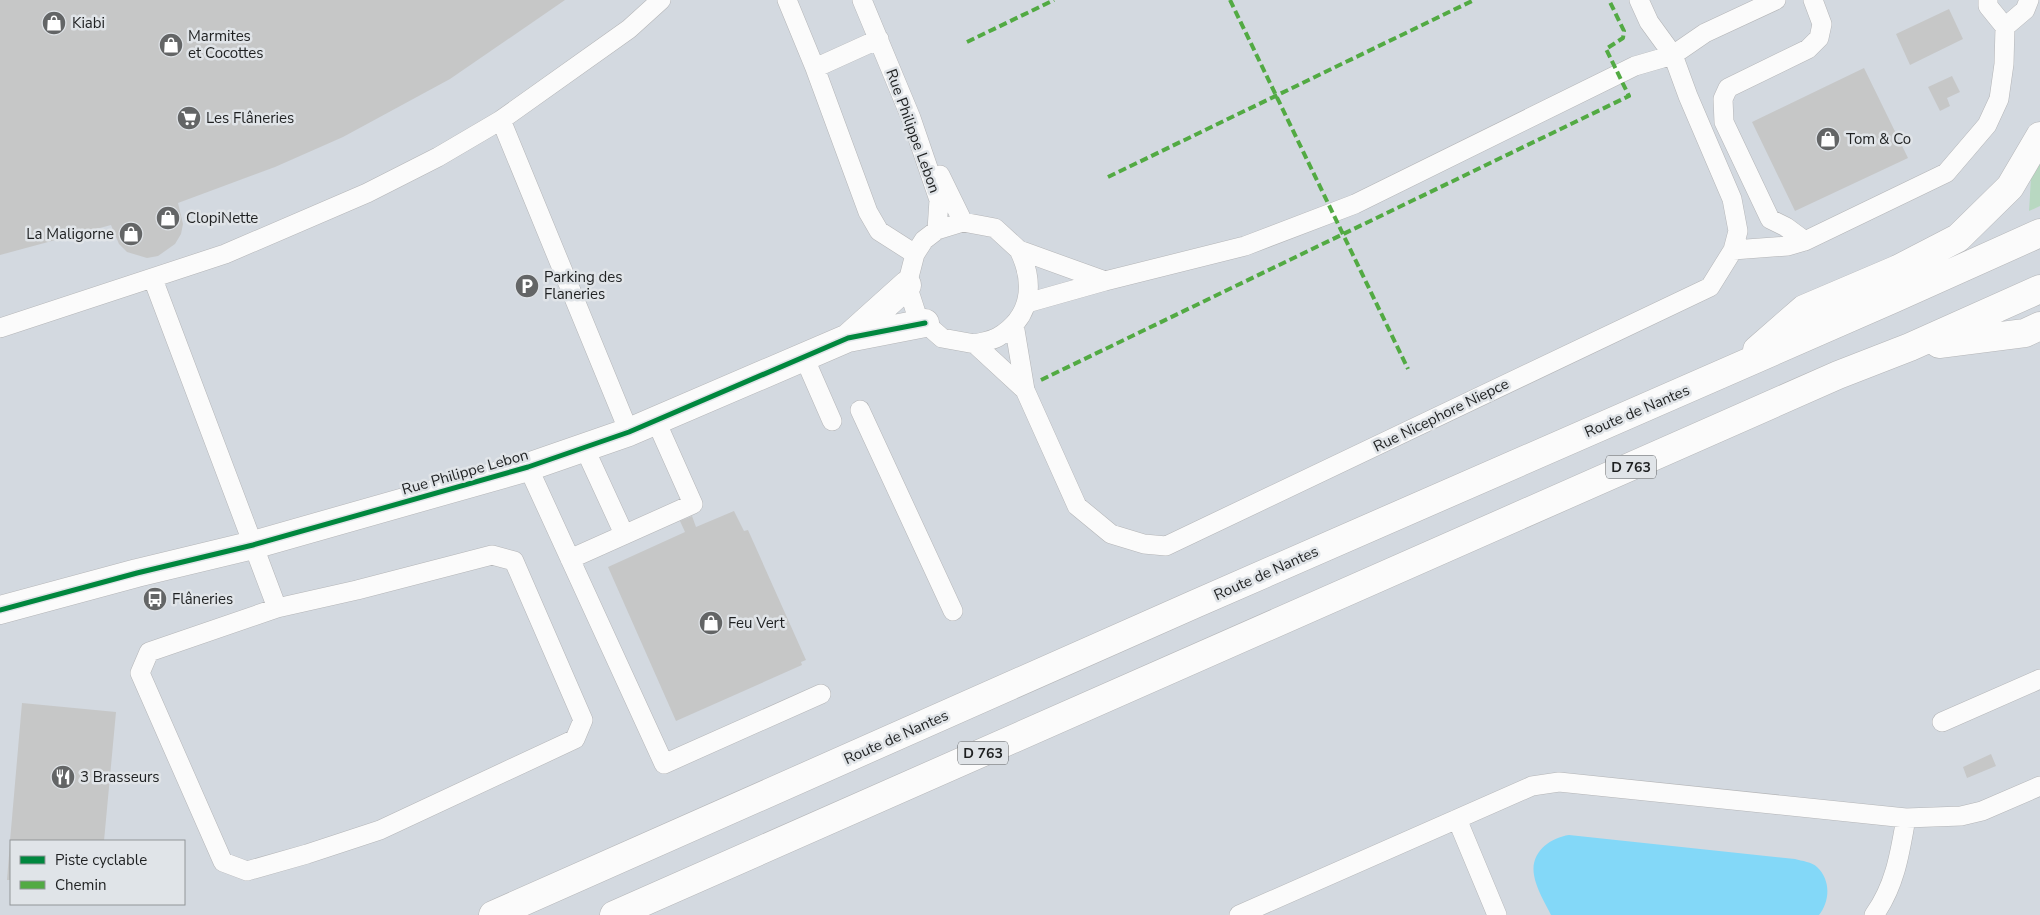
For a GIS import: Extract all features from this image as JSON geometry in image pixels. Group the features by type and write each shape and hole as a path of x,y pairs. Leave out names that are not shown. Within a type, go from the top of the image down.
{"main road":[{"path":"1738,367 1804,309 1898,269 1958,238 2010,187 2040,136"},
{"name":"Route de Nantes","path":"493,915 2040,233"},
{"path":"848,338 907,285"},
{"name":"D 763","path":"614,915 1829,379 1910,347 2040,289"},
{"name":"Rue Philippe Lebon","path":"0,610 137,573 254,545 528,467 629,432 848,338 921,319"},
{"path":"1910,347 2025,334 2040,326"}],"lane":[{"path":"0,328 224,254 367,193 438,157 501,120 629,29 661,0"},
{"path":"786,0 815,68 868,212 879,231 915,254"},
{"name":"Rue Philippe Lebon","path":"862,0 911,118 939,200 937,230"},
{"name":"Rue Nicephore Niepce","path":"975,344 1025,390 1077,506 1111,534 1144,544 1166,546 1710,286 1734,250 1738,231 1732,199 1688,96 1673,55 1649,22 1639,0"},
{"path":"1026,303 1246,246 1354,204 1634,66 1673,55 1705,33 1776,0"},
{"path":"1805,241 1786,227 1770,219 1724,122 1723,99 1728,88 1808,49 1819,38 1822,24 1814,0"},
{"path":"1988,0 1988,6 2005,27"},
{"path":"1734,250 1788,246 1805,241 1946,174 1988,125 1999,99 2004,64 2005,27 2003,0"},
{"path":"2005,27 2026,3"},
{"path":"815,68 879,39"},
{"path":"911,118 963,222"},
{"path":"501,120 629,432"},
{"path":"963,222 995,228 1019,250 1027,266 1030,284 1026,303 1014,324 997,338 975,344 942,338 921,319 907,285 915,254 924,240 937,230 963,222"},
{"path":"1019,250 1105,281"},
{"path":"153,279 277,608"},
{"path":"1014,324 1025,390"},
{"path":"804,357 832,421"},
{"path":"860,410 953,611"},
{"path":"570,560 693,504 656,421"},
{"path":"584,447 624,534"},
{"path":"528,467 664,764 821,694"},
{"path":"492,555 514,561 584,720 575,739 380,830 247,871 223,862 140,673 149,652 277,608 367,588 492,555"},
{"path":"1942,722 2040,679"},
{"path":"1240,915 1532,786 1559,782 1906,818 1961,816 1982,811 2040,786"},
{"path":"1874,915 1882,905 1899,862 1906,818"},
{"path":"1457,819 1497,915"}],"shaded area":[{"path":"0,0 2040,0 2040,915 0,915"}],"green space":[{"path":"2040,164 2040,206 2029,211 2031,178"}],"water":[{"path":"1569,835 1795,859 1812,864 1822,872 1827,884 1827,897 1819,915 1551,915 1535,880 1535,859 1538,853 1549,843"}],"building":[{"name":"Les Flâneries","path":"0,0 565,0 450,79 343,137 275,167 178,203 183,224 181,234 175,244 158,256 147,258 127,252 119,244 111,225 0,255"},
{"path":"1949,9 1963,39 1910,65 1896,34"},
{"path":"1864,68 1908,158 1795,211 1752,122"},
{"path":"1952,76 1960,92 1947,98 1950,106 1940,111 1928,87"},
{"name":"Feu Vert","path":"734,511 744,531 748,530 806,660 801,662 802,665 676,721 608,567 685,532 680,521 692,516 696,527"},
{"name":"3 Brasseurs","path":"22,703 116,712 104,840 10,840"},
{"path":"1991,754 1996,766 1967,778 1963,767"},
{"path":"10,843 10,880 7,880"}],"marked path":[{"path":"967,42 1054,0"},
{"path":"1230,0 1408,369"},
{"path":"1108,177 1474,0"},
{"path":"1041,380 1629,96 1606,49 1623,38 1624,31 1609,0"}],"cycle path":[{"path":"0,610 137,573 253,545 528,467 629,432 848,338 925,323"}],"place":[{"name":"Kiabi","path":"54,23"},
{"name":"Marmites et Cocottes","path":"171,45"},
{"name":"Les Flâneries","path":"189,118"},
{"name":"Tom & Co","path":"1828,139"},
{"name":"ClopiNette","path":"168,218"},
{"name":"La Maligorne","path":"131,234"},
{"name":"Parking des Flaneries","path":"527,286"},
{"name":"Flâneries","path":"155,599"},
{"name":"Feu Vert","path":"711,623"},
{"name":"3 Brasseurs","path":"63,777"}]}
